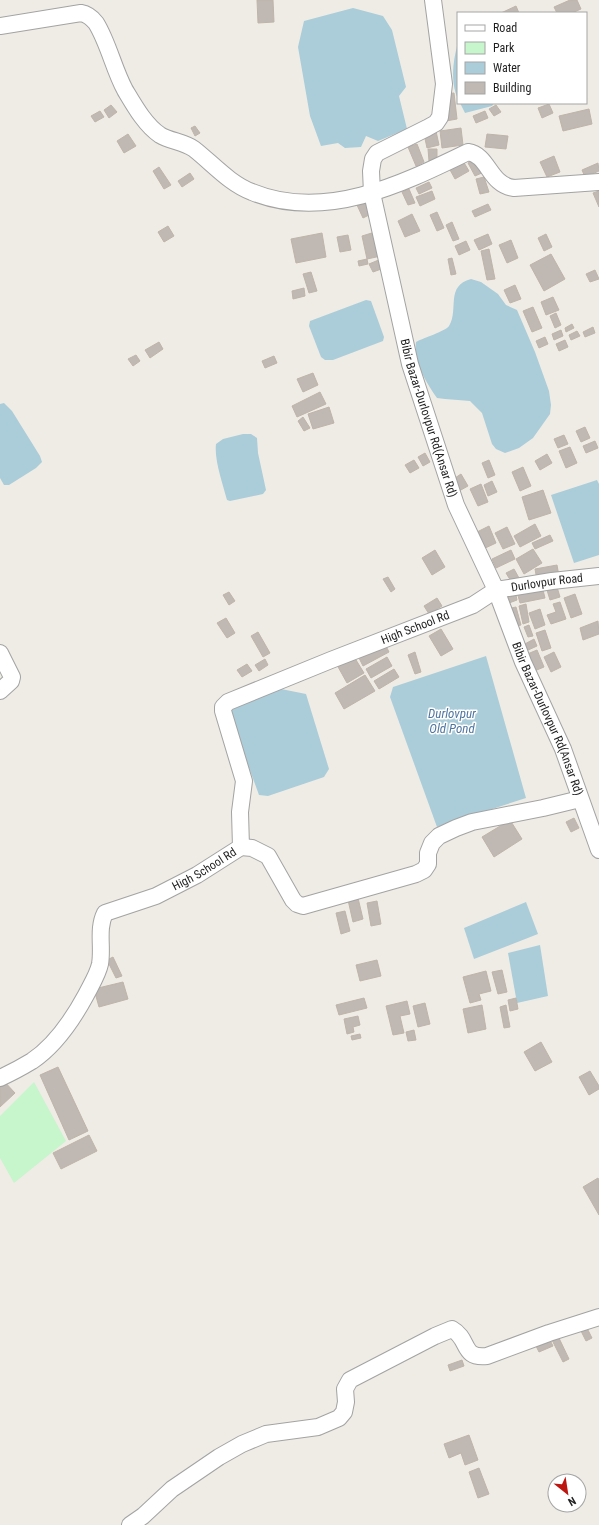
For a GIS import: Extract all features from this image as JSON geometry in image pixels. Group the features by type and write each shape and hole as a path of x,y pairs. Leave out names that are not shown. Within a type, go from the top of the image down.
{"street":[{"name":"Bibir Bazar-Durlovpur Rd(Ansar Rd)","path":"433,0 444,84 440,117 436,123 377,153 373,159 371,170 372,193 410,364 456,505 496,590 524,662 563,749 599,850"},
{"path":"0,26 82,13 86,14 96,24 125,89 147,122 160,135 192,147 233,182 250,192 276,200 307,203 330,202 372,193 468,152 479,156 496,180 506,188 599,182"},
{"name":"Durlovpur Road","path":"496,590 552,581 599,576"},
{"name":"High School Rd","path":"0,1078 33,1060 44,1051 58,1037 80,1006 100,964 100,936 102,920 105,913 156,896 197,875 241,847 240,812 244,781 223,711 223,707 228,702 330,660 473,605 496,590"},
{"path":"0,653 12,677 11,681 0,691"},
{"path":"241,847 252,848 268,856 294,900 297,904 303,906 416,874 424,870 428,864 428,853 432,843 439,836 456,828 472,822 543,808 580,798"},
{"path":"130,1525 143,1516 172,1489 219,1457 242,1444 266,1434 318,1427 333,1422 344,1412 346,1402 345,1389 350,1380 435,1336 452,1329 458,1333 470,1353 478,1357 487,1356 549,1333 599,1317"}],"green space":[{"path":"34,1082 66,1141 14,1183 0,1158 0,1116"}],"water":[{"path":"353,8 383,16 392,30 406,87 399,96 407,129 378,141 366,136 361,147 345,148 338,143 321,146 310,116 298,47 304,21"},
{"path":"457,48 457,97 453,78"},
{"path":"460,104 493,104 492,106 465,113"},
{"path":"471,279 481,282 498,294 506,305 517,310 535,352 549,391 551,405 550,414 533,438 519,448 505,453 496,449 492,444 482,413 470,401 437,398 421,371 416,357 416,342 444,330 449,326 452,319 455,292 463,282"},
{"path":"366,300 371,301 384,337 383,341 333,360 325,360 321,357 309,326 310,321"},
{"path":"4,403 12,411 40,456 42,462 36,468 9,485 4,485 0,478 0,404"},
{"path":"243,434 251,434 257,438 258,453 266,490 263,494 230,501 227,500 219,472 216,457 216,444 223,439"},
{"path":"597,480 599,484 599,555 574,563 551,495"},
{"name":"Durlovpur Old Pond","path":"486,656 526,798 437,827 390,697 393,687"},
{"path":"281,689 306,694 329,769 324,777 268,796 259,795 228,710"},
{"path":"526,902 538,934 474,959 464,928"},
{"path":"540,945 548,996 517,1003 508,953"}],"building":[{"path":"257,0 273,0 274,22 258,23"},
{"path":"570,0 577,0 581,9 574,12 556,12 554,7"},
{"path":"516,6 519,12 503,12"},
{"path":"454,93 457,119 446,121 443,94"},
{"path":"549,104 553,113 542,118 538,108"},
{"path":"111,105 117,112 109,118 104,110"},
{"path":"496,105 501,112 494,116 489,109"},
{"path":"589,109 592,124 563,131 559,116"},
{"path":"100,111 104,117 95,122 91,116"},
{"path":"485,111 488,118 476,123 473,116"},
{"path":"195,126 200,133 195,136 191,128"},
{"path":"461,128 463,145 442,148 440,131"},
{"path":"436,131 439,145 427,148 424,134"},
{"path":"128,134 136,146 124,153 117,141"},
{"path":"487,134 508,136 506,149 485,147"},
{"path":"417,144 424,162 416,166 408,147"},
{"path":"428,149 437,149 437,160 429,161"},
{"path":"554,156 560,172 547,177 540,162"},
{"path":"476,158 484,172 475,176 468,163"},
{"path":"463,161 469,171 455,179 449,168"},
{"path":"598,163 599,171 585,177 582,170"},
{"path":"159,167 171,185 164,189 153,171"},
{"path":"190,173 194,179 182,187 178,181"},
{"path":"484,177 489,192 480,194 476,179"},
{"path":"429,182 432,188 419,194 416,188"},
{"path":"409,189 415,203 408,205 402,192"},
{"path":"432,191 435,199 420,206 416,197"},
{"path":"599,191 599,207 593,193"},
{"path":"367,201 373,213 363,218 357,205"},
{"path":"488,204 491,210 475,217 472,211"},
{"path":"437,212 444,228 437,231 430,215"},
{"path":"412,214 420,231 405,237 398,221"},
{"path":"452,222 459,239 453,241 446,225"},
{"path":"168,226 174,236 164,242 158,232"},
{"path":"375,232 381,256 367,259 362,236"},
{"path":"322,233 326,257 296,263 291,239"},
{"path":"488,234 492,244 479,250 474,240"},
{"path":"546,234 552,247 544,251 538,238"},
{"path":"348,235 351,250 340,252 337,237"},
{"path":"511,240 518,258 507,263 499,245"},
{"path":"466,241 470,250 459,255 455,246"},
{"path":"489,249 495,279 487,280 481,251"},
{"path":"551,254 565,279 544,291 530,265"},
{"path":"452,258 456,274 451,275 448,259"},
{"path":"367,259 368,264 359,266 358,261"},
{"path":"381,259 384,268 373,272 369,264"},
{"path":"595,270 599,279 590,282 586,274"},
{"path":"311,272 317,291 309,293 303,274"},
{"path":"515,285 521,299 510,303 504,290"},
{"path":"304,288 305,296 293,299 292,291"},
{"path":"553,297 559,310 546,315 541,302"},
{"path":"533,307 542,328 532,332 523,311"},
{"path":"556,313 561,325 555,328 550,316"},
{"path":"572,324 574,328 566,332 565,328"},
{"path":"593,327 595,333 585,337 583,332"},
{"path":"561,330 563,336 554,340 552,334"},
{"path":"577,331 580,336 571,340 569,335"},
{"path":"545,337 548,344 539,348 536,341"},
{"path":"565,340 568,347 559,351 556,344"},
{"path":"159,342 163,349 150,358 145,350"},
{"path":"136,355 140,361 133,366 128,359"},
{"path":"274,356 277,363 265,368 262,361"},
{"path":"313,373 318,385 303,392 297,379"},
{"path":"320,392 326,404 297,417 292,406"},
{"path":"329,407 334,423 313,429 308,414"},
{"path":"303,417 310,428 304,431 298,421"},
{"path":"585,427 590,438 581,442 576,431"},
{"path":"564,435 568,444 558,448 554,439"},
{"path":"595,441 598,448 586,453 583,446"},
{"path":"570,447 577,463 566,468 559,451"},
{"path":"425,453 430,462 423,466 418,457"},
{"path":"547,454 552,463 540,470 535,461"},
{"path":"414,460 419,468 410,473 405,465"},
{"path":"489,460 495,475 488,478 482,463"},
{"path":"523,467 531,486 520,491 512,472"},
{"path":"461,474 468,486 459,491 452,480"},
{"path":"492,481 497,492 488,496 484,485"},
{"path":"481,484 488,502 478,506 470,489"},
{"path":"543,490 551,513 529,520 522,497"},
{"path":"535,524 541,536 520,547 514,536"},
{"path":"489,526 496,543 481,550 473,534"},
{"path":"507,527 515,544 503,549 495,533"},
{"path":"550,535 553,541 535,549 532,543"},
{"path":"533,549 542,563 524,574 516,559"},
{"path":"435,550 445,567 432,575 422,558"},
{"path":"511,550 515,559 496,568 492,559"},
{"path":"557,565 559,576 537,580 535,569"},
{"path":"514,569 519,578 512,583 506,573"},
{"path":"388,577 395,589 391,592 383,579"},
{"path":"542,586 545,598 520,603 517,592"},
{"path":"557,587 560,597 550,600 547,590"},
{"path":"229,592 235,601 229,605 223,595"},
{"path":"575,594 582,614 571,618 564,598"},
{"path":"516,595 517,600 509,603 507,598"},
{"path":"437,598 442,606 429,614 424,606"},
{"path":"560,602 566,619 551,624 547,615 556,612 553,604"},
{"path":"526,604 529,622 523,624 519,606"},
{"path":"516,607 521,625 512,627 507,609"},
{"path":"540,609 545,625 535,629 529,613"},
{"path":"226,618 235,633 227,638 217,623"},
{"path":"598,621 599,634 583,640 580,628"},
{"path":"529,625 533,636 528,637 524,627"},
{"path":"441,629 453,649 441,656 429,636"},
{"path":"545,630 551,648 542,651 536,633"},
{"path":"258,632 270,653 263,657 251,636"},
{"path":"534,639 537,646 526,651 523,645"},
{"path":"384,642 389,652 363,666 358,656"},
{"path":"537,650 544,667 532,672 525,655"},
{"path":"415,652 421,672 415,674 408,655"},
{"path":"554,652 561,667 551,672 544,657"},
{"path":"353,655 364,673 347,683 337,665"},
{"path":"387,657 392,666 371,678 366,669"},
{"path":"265,659 268,665 259,671 255,665"},
{"path":"247,664 252,671 242,677 237,670"},
{"path":"394,669 399,677 379,689 374,681"},
{"path":"365,675 375,691 344,709 335,693"},
{"path":"574,818 579,828 571,832 566,822"},
{"path":"510,820 522,839 494,857 482,837"},
{"path":"358,898 363,919 353,922 348,900"},
{"path":"377,901 381,924 371,926 367,903"},
{"path":"345,911 350,931 341,934 336,913"},
{"path":"113,957 122,976 116,978 107,960"},
{"path":"377,960 381,976 360,981 356,965"},
{"path":"502,970 507,992 498,994 492,972"},
{"path":"486,971 491,991 479,994 481,1000 470,1003 463,977"},
{"path":"123,982 128,999 99,1007 94,989"},
{"path":"364,998 367,1008 339,1015 336,1005"},
{"path":"516,998 518,1009 510,1011 508,1000"},
{"path":"407,1001 410,1014 400,1016 404,1033 393,1035 386,1006"},
{"path":"425,1003 430,1024 418,1027 413,1006"},
{"path":"482,1005 486,1029 468,1033 463,1009"},
{"path":"506,1005 510,1027 504,1028 500,1007"},
{"path":"358,1016 360,1025 353,1027 354,1032 347,1034 344,1019"},
{"path":"414,1030 416,1040 408,1041 406,1032"},
{"path":"360,1034 361,1038 352,1040 351,1036"},
{"path":"541,1042 552,1062 535,1071 524,1052"},
{"path":"58,1067 88,1131 69,1140 40,1075"},
{"path":"590,1071 599,1086 599,1089 589,1095 579,1077"},
{"path":"2,1079 15,1093 0,1107 0,1081"},
{"path":"89,1135 97,1151 61,1169 53,1153"},
{"path":"598,1178 599,1180 599,1215 583,1187"},
{"path":"586,1326 592,1338 586,1341 580,1329"},
{"path":"558,1336 569,1359 563,1362 552,1340"},
{"path":"549,1338 553,1346 539,1352 535,1344"},
{"path":"462,1360 464,1366 450,1371 448,1365"},
{"path":"469,1435 478,1460 465,1465 461,1453 449,1458 444,1444"},
{"path":"479,1468 489,1494 478,1498 469,1472"}]}
